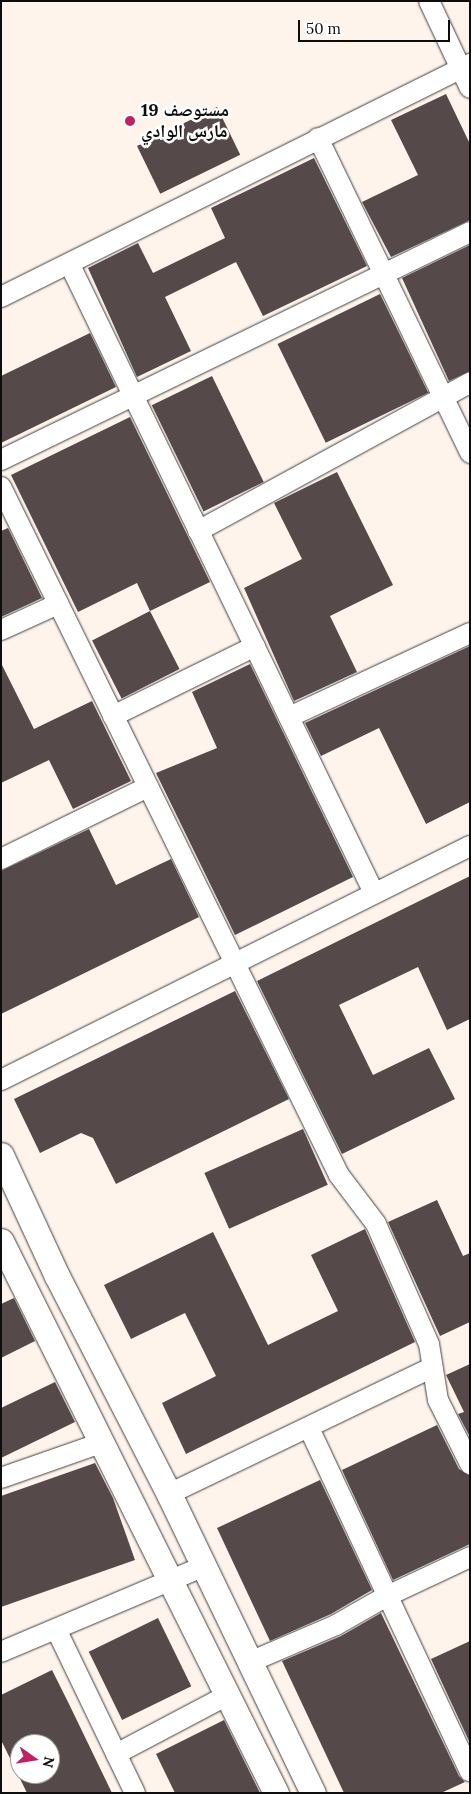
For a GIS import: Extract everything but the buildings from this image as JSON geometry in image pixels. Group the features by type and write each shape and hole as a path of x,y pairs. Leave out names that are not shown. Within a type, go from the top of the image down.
{"street":[{"path":"429,1 465,66 470,88"},
{"path":"1,297 70,265 318,138 465,66"},
{"path":"318,138 470,453"},
{"path":"1,460 470,232"},
{"path":"70,265 374,893"},
{"path":"198,530 470,383"},
{"path":"1,487 339,1175 376,1224 429,1344 430,1368 438,1400 470,1464"},
{"path":"1,630 58,604"},
{"path":"289,717 470,633"},
{"path":"113,716 255,646"},
{"path":"1,859 148,787"},
{"path":"1,1080 234,962 470,846"},
{"path":"1,1155 70,1302 168,1494 312,1793"},
{"path":"1,1241 169,1583 228,1695 276,1793"},
{"path":"168,1494 309,1428 430,1368"},
{"path":"309,1428 385,1596 470,1770"},
{"path":"1,1478 101,1442"},
{"path":"250,1662 336,1624 385,1596 470,1557"},
{"path":"1,1652 57,1631 202,1567"},
{"path":"57,1631 136,1793"},
{"path":"116,1754 228,1695"}],"place":[{"name":"مستوصف 19 مارس الوادي","path":"130,121"}]}
